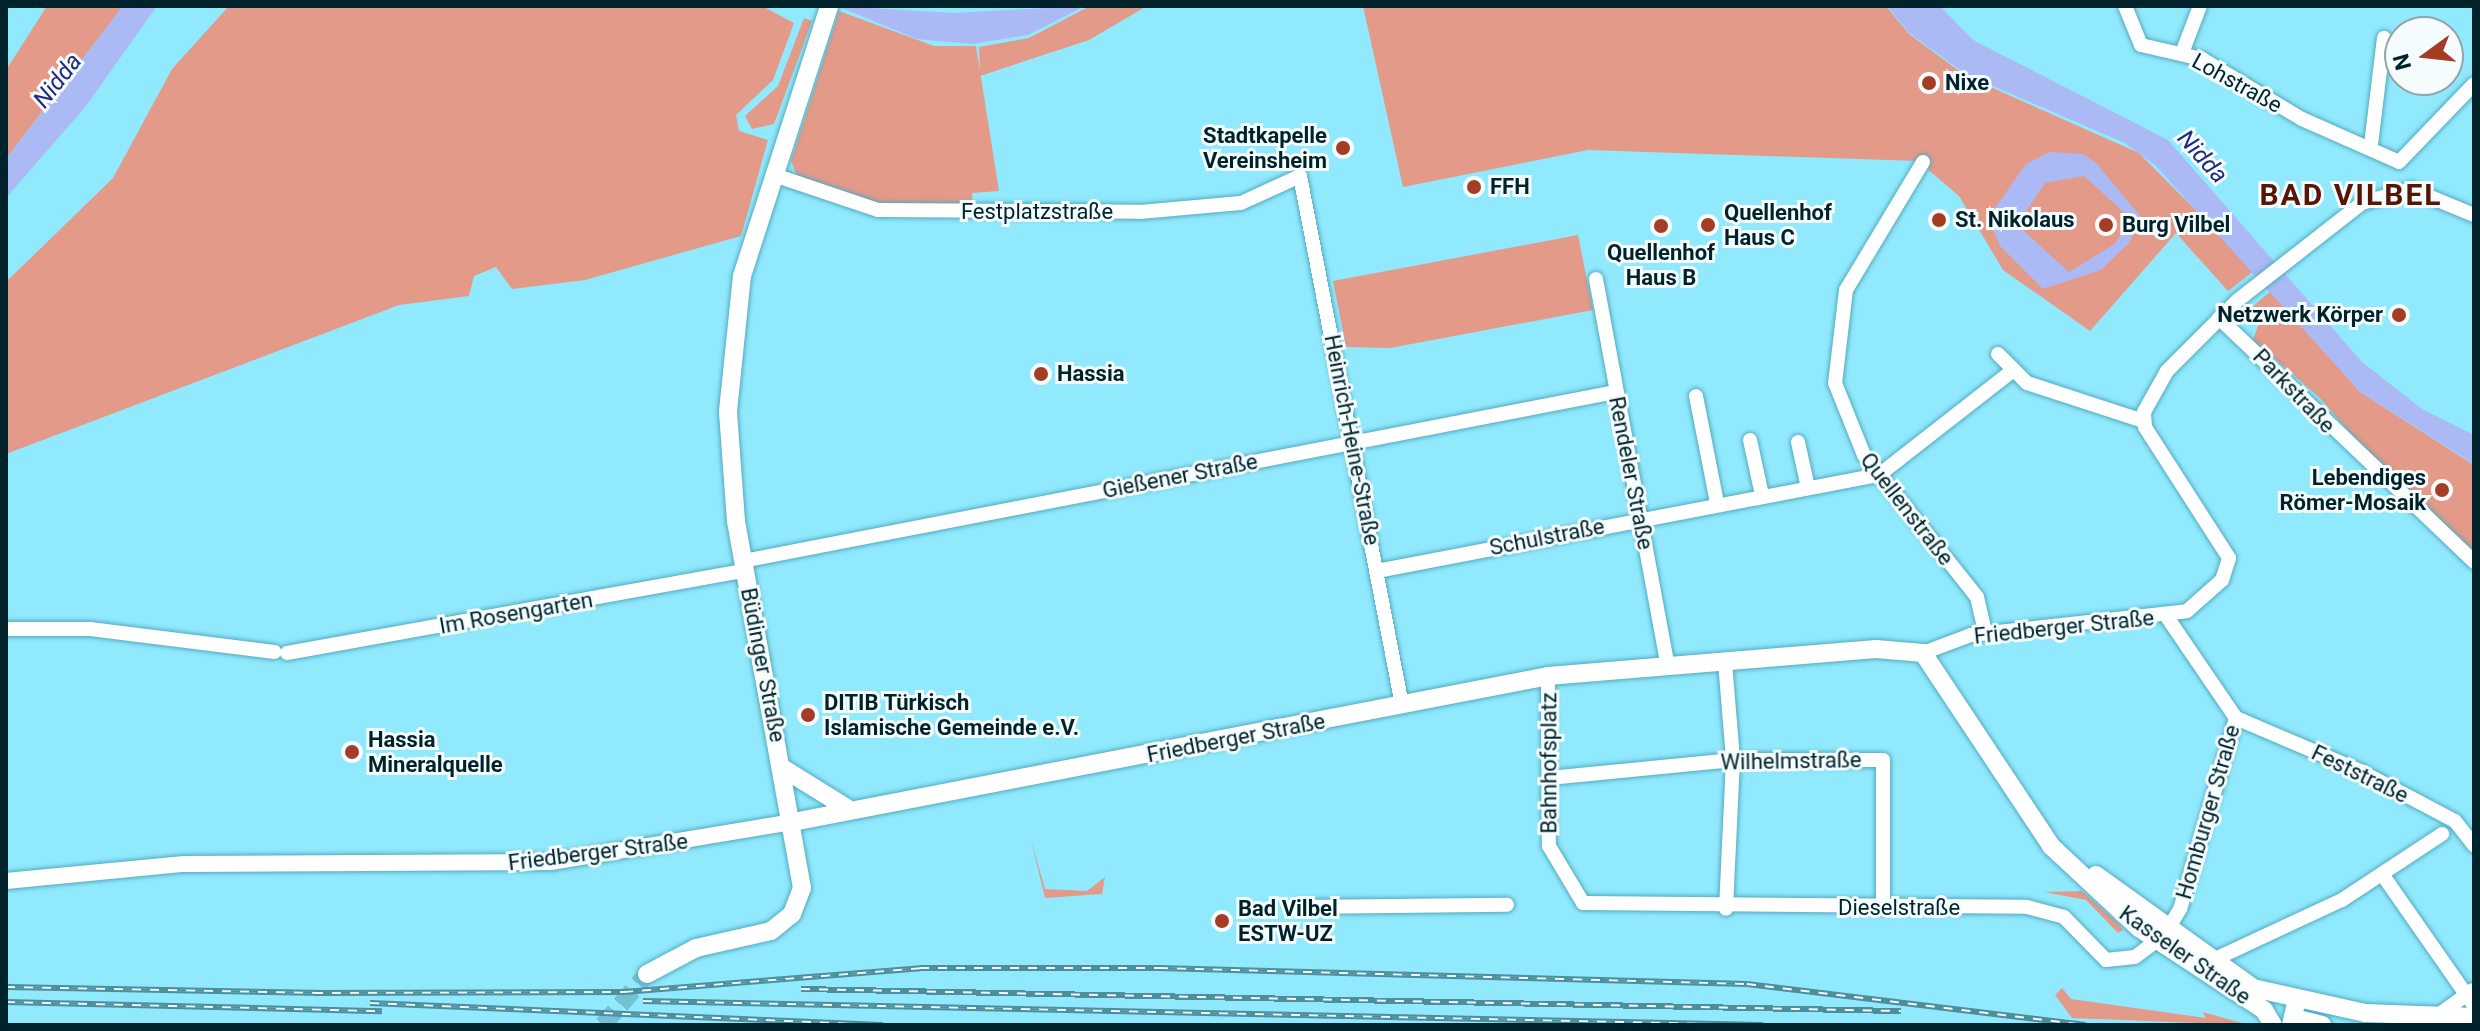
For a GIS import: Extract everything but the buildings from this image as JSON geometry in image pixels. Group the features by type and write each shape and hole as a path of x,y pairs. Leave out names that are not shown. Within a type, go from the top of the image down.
{"main road":[{"name":"Büdinger Straße","path":"647,974 696,948 764,934 785,922 802,888 784,769 744,566 728,411 747,256 829,6"},
{"name":"Friedberger Straße","path":"793,822 1548,676 1876,649 1923,653"},
{"name":"Kasseler Straße","path":"1923,653 2011,792 2070,866 2270,1021 2277,992"},
{"path":"784,769 850,810"},
{"name":"Kasseler Straße","path":"2162,936 2211,961 2253,988 2277,992 2297,1000 2365,1013 2474,1017"},
{"path":"2297,1000 2294,1022 2322,1025"}],"street":[{"name":"Lohstraße","path":"2125,6 2136,41 2182,53 2302,119 2371,145 2399,162"},
{"path":"2182,53 2200,6"},
{"path":"2371,145 2384,38"},
{"path":"2398,189 2399,162 2474,84"},
{"name":"Quellenstraße","path":"1923,162 1846,290 1835,350 1840,406 1879,475 1977,597 1985,633"},
{"name":"Festplatzstraße","path":"774,175 878,210 1140,212 1241,203 1300,176"},
{"name":"Heinrich-Heine-Straße","path":"1300,176 1402,705"},
{"path":"1998,354 2011,372 2067,400 2143,421 2160,382 2219,318 2290,256 2371,200 2398,189 2474,215"},
{"name":"Rendeler Straße","path":"1596,279 1668,666"},
{"name":"Parkstraße","path":"2219,318 2474,562"},
{"name":"Schulstraße","path":"1377,571 1717,503 1879,475 2011,372"},
{"name":"Gießener Straße","path":"744,566 1616,392"},
{"path":"1696,396 1717,503"},
{"name":"Friedberger Straße","path":"1923,653 1985,633 2167,617 2187,611 2222,580 2229,558 2143,421"},
{"path":"1750,440 1762,495"},
{"path":"1798,442 1808,488"},
{"name":"Im Rosengarten","path":"6,629 90,629 281,652 744,566"},
{"name":"Homburger Straße","path":"2162,936 2180,909 2236,718 2167,617"},
{"path":"1725,662 1733,760 1726,909"},
{"name":"Bahnhofsplatz","path":"1548,676 1549,846 1567,886 1583,903 1615,909"},
{"name":"Feststraße","path":"2236,718 2380,781 2458,824 2474,845"},
{"name":"Wilhelmstraße","path":"1549,778 1733,760 1885,761 1883,908"},
{"name":"Friedberger Straße","path":"6,881 184,864 551,862 793,822"},
{"path":"2211,961 2330,907 2442,834"},
{"path":"2382,874 2472,997 2437,1016"},
{"path":"1299,907 1507,905"},
{"name":"Dieselstraße","path":"1615,909 2044,909 2064,917 2099,957 2115,961 2162,936"}],"shaded area":[{"path":"47,6 123,6 6,159 6,70"},
{"path":"229,6 762,6 794,23 773,80 736,115 739,131 768,140 741,236 585,280 512,289 496,267 474,276 469,296 399,305 6,454 6,282 113,178 172,69"},
{"path":"1090,6 1147,6 1089,40 980,76 979,47 1029,38"},
{"path":"1363,6 1886,6 1909,34 1966,76 2139,153 2255,270 2228,291 2176,233 2090,331 2003,270 1959,196 1918,161 1588,150 1403,187"},
{"path":"839,11 934,46 976,46 999,191 972,193 973,207 876,206 797,176 791,161"},
{"path":"804,18 812,21 774,124 752,129 745,116 778,86"},
{"path":"1578,235 1593,310 1390,348 1346,347 1333,281"},
{"path":"2272,290 2360,392 2474,465 2474,552 2392,481 2320,398 2253,340 2258,326 2251,308"},
{"path":"1031,840 1045,889 1087,891 1105,877 1102,894 1045,898"},
{"path":"2082,891 2123,930 2118,933 2086,900 2044,892"},
{"path":"2062,988 2071,999 2206,1018 2203,1012 2249,1025 2072,1018 2055,995"}],"water":[{"path":"123,6 157,6 86,106 6,198 6,159"},
{"path":"837,6 953,13 1085,6 1028,35 972,44 917,39"},
{"path":"1887,6 1940,6 1973,40 2168,140 2362,362 2422,409 2474,435 2474,464 2360,392 2155,165 2125,143 1967,75 1909,33"},
{"path":"2050,152 2083,154 2096,163 2141,217 2129,243 2101,270 2043,289 2000,246 1988,218 2026,164","holes":["2084,176 2129,217 2116,243 2069,272 2017,225 2045,183"]}],"tunnel":[{"path":"603,1025 647,974"}],"railway":[{"path":"314,993 624,992 920,968 1159,968 1747,984 2086,1025"},
{"path":"6,987 324,993"},
{"path":"801,989 1901,1011"},
{"path":"643,1001 1763,1025"},
{"path":"6,1002 382,1011"},
{"path":"370,1003 883,1025"}],"place":[{"name":"Nixe","path":"1929,83"},
{"name":"Stadtkapelle Vereinsheim","path":"1343,148"},
{"name":"FFH","path":"1474,187"},
{"name":"St. Nikolaus","path":"1939,220"},
{"name":"Quellenhof Haus C","path":"1708,225"},
{"name":"Burg Vilbel","path":"2106,225"},
{"name":"Quellenhof Haus B","path":"1661,226"},
{"name":"Netzwerk Körper","path":"2399,315"},
{"name":"Hassia","path":"1041,374"},
{"name":"Lebendiges Römer-Mosaik","path":"2442,490"},
{"name":"DITIB Türkisch Islamische Gemeinde e.V.","path":"808,715"},
{"name":"Hassia Mineralquelle","path":"352,752"},
{"name":"Bad Vilbel ESTW-UZ","path":"1222,921"}],"district":[{"name":"BAD VILBEL","path":"2351,195"}],"water label":[{"name":"Nidda","path":"58,81"},
{"name":"Nidda","path":"2202,157"}]}
